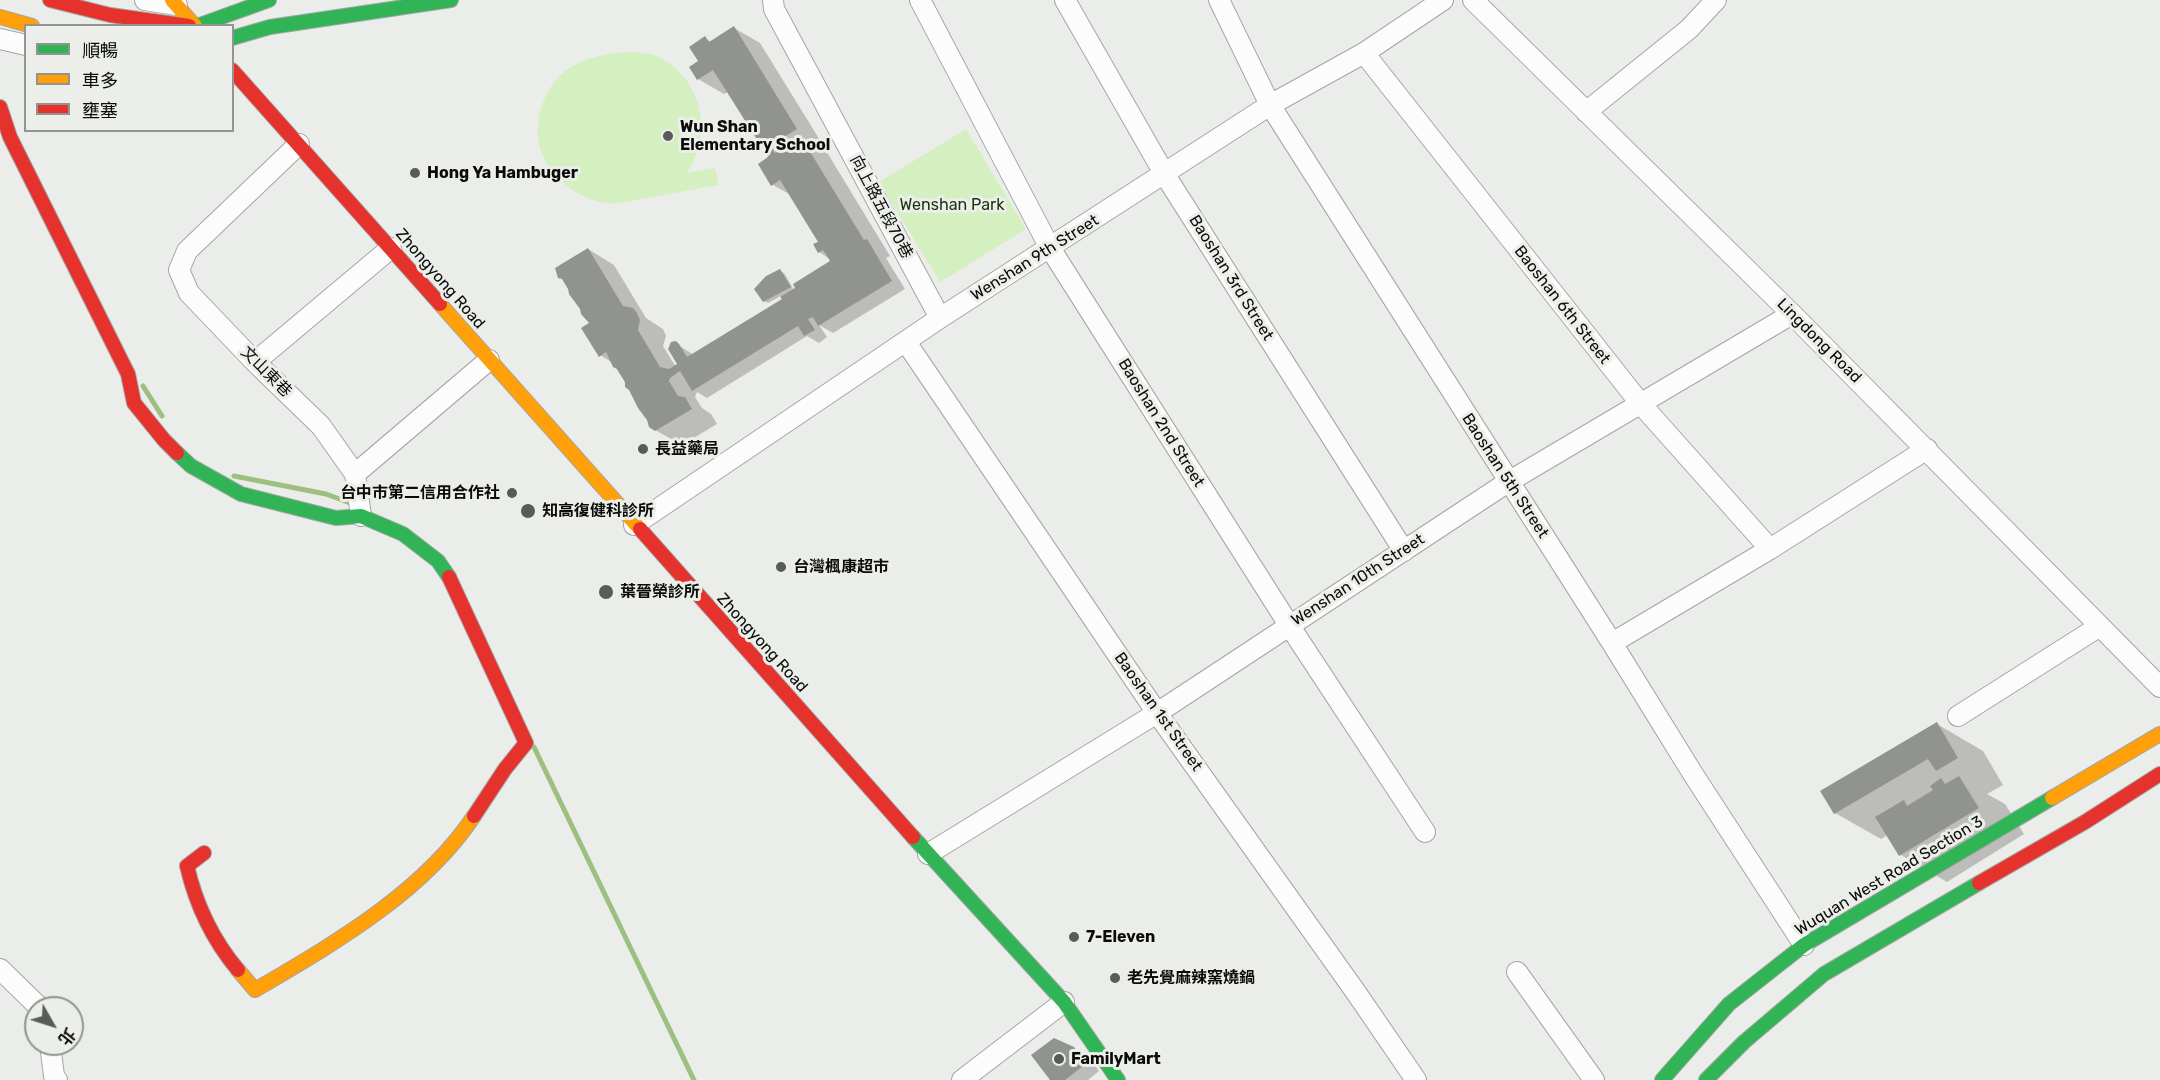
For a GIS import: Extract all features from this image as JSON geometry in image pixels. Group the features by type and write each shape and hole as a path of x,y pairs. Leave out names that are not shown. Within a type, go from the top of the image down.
{"main road":[{"path":"50,0 110,15 175,24"},
{"path":"201,24 269,0"},
{"path":"234,37 270,27 451,0"},
{"path":"175,3 194,24"},
{"path":"0,17 25,24"},
{"name":"Zhongyong Road","path":"234,72 634,525 928,854 1064,1002 1118,1080"},
{"path":"0,107 10,137 128,374 134,403 164,440 191,466 241,494 336,518 361,516 403,534 420,546 442,568 526,742 459,838 439,860 381,909 335,943 255,990 207,927 191,891 187,866 204,853"},
{"name":"Wuquan West Road Section 3","path":"1662,1080 1729,1004 1804,945 2160,734"},
{"path":"1706,1080 1744,1042 1824,974 2085,822 2160,774"}],"street":[{"path":"145,0 175,3"},
{"name":"向上路五段70巷","path":"773,0 774,9 940,318"},
{"name":"Baoshan 2nd Street","path":"920,0 1050,248 1289,625 1425,832"},
{"name":"Baoshan 3rd Street","path":"1065,0 1165,175 1404,551"},
{"name":"Baoshan 5th Street","path":"1219,0 1270,105 1693,774 1804,945"},
{"name":"Wenshan 9th Street","path":"634,525 940,318 1165,175 1270,105 1364,52 1443,0"},
{"name":"Lingdong Road","path":"1473,0 1792,314 2160,687"},
{"path":"1586,112 1689,29 1716,0"},
{"path":"0,39 24,45"},
{"name":"Baoshan 6th Street","path":"1364,52 1640,403 1770,549"},
{"name":"文山東巷","path":"299,144 187,251 179,270 189,293 321,426 355,474"},
{"path":"255,362 391,248"},
{"name":"Wenshan 10th Street","path":"928,854 1157,713 1508,482 1792,314"},
{"name":"Baoshan 1st Street","path":"906,342 1157,713 1416,1080"},
{"path":"361,516 355,474 489,360"},
{"path":"1612,643 1770,549 1927,449"},
{"path":"1958,716 2100,626"},
{"path":"0,969 28,996"},
{"path":"1517,972 1594,1080"},
{"path":"962,1080 1064,1002"},
{"path":"52,1056 54,1076 57,1080"}],"green space":[{"path":"631,52 659,57 686,79 694,93 701,125 700,141 687,173 715,168 719,185 622,203 607,203 578,193 561,181 548,165 540,146 538,123 544,100 555,81 578,63 604,55"},
{"name":"Wenshan Park","path":"966,129 1026,229 940,282 879,182"}],"building":[{"path":"734,26 797,129 770,146 775,153 801,137 892,281 818,326 813,317 808,319 815,330 804,336 798,326 692,391 680,371 669,381 678,396 685,397 692,409 655,431 649,427 606,352 599,357 581,328 589,323 581,314 562,279 558,278 555,268 588,248 623,306 633,308 637,313 640,320 638,330 660,367 669,369 677,364 668,349 671,342 676,341 687,357 782,299 780,297 795,288 793,284 830,261 823,250 818,253 813,244 818,242 780,180 771,186 758,164 768,157 713,70 697,80 689,67 698,61 689,47 705,36 709,42"},
{"path":"780,269 791,287 763,302 754,289 766,276"},
{"path":"1937,722 1958,758 1936,771 1928,759 1834,814 1820,791"},
{"path":"1959,776 1979,808 1899,856 1875,817 1904,800 1907,806 1933,790 1930,786 1941,778 1945,784"},
{"name":"FamilyMart","path":"1054,1038 1074,1047 1087,1063 1065,1080 1050,1080 1031,1055"}],"waterway":[{"path":"143,386 162,416"},
{"path":"234,476 326,494 353,504"},
{"path":"534,747 694,1080"}],"traffic: fast":[{"path":"203,24 269,0"},
{"path":"234,37 270,27 451,0"},
{"path":"177,453 191,466 241,494 336,518 361,516 403,534 438,561 449,577"},
{"path":"1662,1080 1729,1004 1804,945 2052,798"},
{"path":"913,837 1064,1002 1118,1080"},
{"path":"1706,1080 1744,1042 1824,974 1979,883"}],"traffic: slow":[{"path":"172,0 193,24"},
{"path":"0,17 25,24"},
{"path":"440,304 640,529"},
{"path":"2052,798 2160,734"},
{"path":"238,970 255,990 345,935 403,893 453,844 474,816"}],"traffic: jam":[{"path":"50,0 110,15 175,24"},
{"path":"234,72 440,304"},
{"path":"0,107 10,137 128,374 134,403 177,453"},
{"path":"640,529 913,837"},
{"path":"449,577 526,743 505,769 474,816"},
{"path":"1979,883 2085,822 2160,774"},
{"path":"204,853 187,866 191,880 200,908 213,934 238,970"}],"place":[{"name":"Wun Shan Elementary School","path":"668,136"},
{"name":"Hong Ya Hambuger","path":"415,173"},
{"name":"長益藥局","path":"643,449"},
{"name":"台中市第二信用合作社","path":"512,493"},
{"name":"知高復健科診所","path":"528,511"},
{"name":"台灣楓康超市","path":"781,567"},
{"name":"葉晉榮診所","path":"606,592"},
{"name":"7-Eleven","path":"1074,937"},
{"name":"老先覺麻辣窯燒鍋","path":"1115,978"},
{"name":"FamilyMart","path":"1059,1059"}]}
